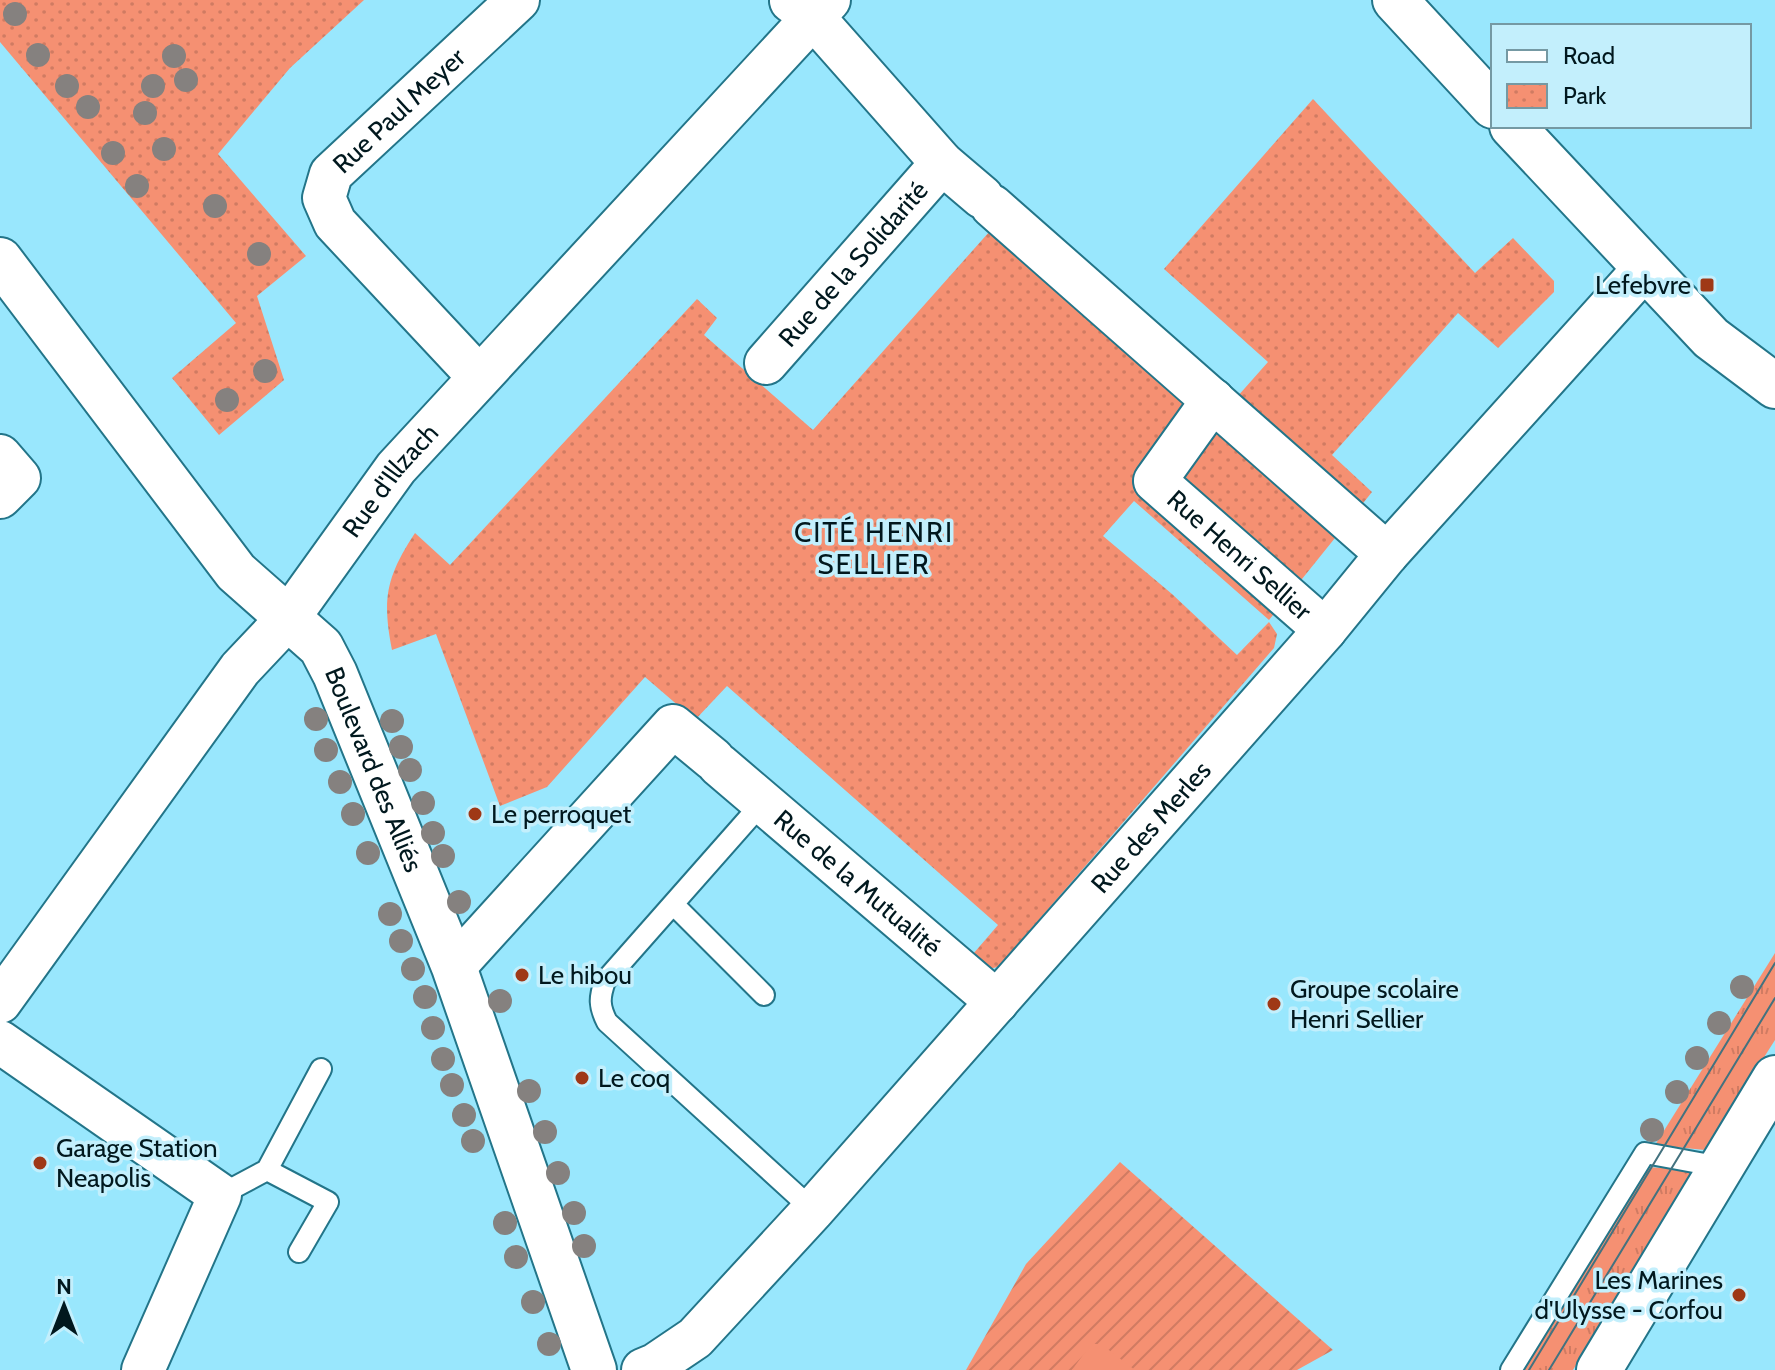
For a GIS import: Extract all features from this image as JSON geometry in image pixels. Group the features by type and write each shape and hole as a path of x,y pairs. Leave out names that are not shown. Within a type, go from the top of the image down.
{"main road":[{"path":"1395,0 1491,104"},
{"path":"1514,128 1711,338 1775,386"},
{"name":"Boulevard des Alliés","path":"0,260 244,582 321,647 335,674 454,967 594,1370"},
{"path":"1599,1370 1775,1078"}],"street":[{"name":"Rue Paul Meyer","path":"479,377 335,223 324,198 331,174 518,0"},
{"name":"Rue d'Illzach","path":"0,1002 240,669 289,617 396,468 811,6"},
{"path":"811,6 942,163 1387,554"},
{"name":"Rue de la Solidarité","path":"766,363 942,163"},
{"name":"Rue des Merles","path":"643,1370 695,1338 813,1210 1325,630 1387,554 1645,268"},
{"name":"Rue Henri Sellier","path":"1213,400 1155,481 1325,630"},
{"path":"0,456 19,478 0,497"},
{"name":"Rue de la Mutualité","path":"454,967 673,726 997,1002"},
{"path":"0,1042 220,1195 143,1370"}],"lane":[{"path":"763,802 605,981 600,1007 607,1022 813,1210"},
{"path":"673,904 764,995"},
{"path":"220,1195 267,1170 321,1069"},
{"path":"1511,1370 1645,1153 1721,1167"},
{"path":"267,1170 328,1202 299,1252"}],"green space":[{"path":"0,0 364,0 290,68 218,154 306,256 257,296 284,380 219,435 172,378 236,323 0,42"},
{"path":"1313,99 1475,273 1513,238 1554,281 1554,292 1498,348 1458,313 1332,455 1372,492 1269,620 1134,501 1103,536 1172,594 1237,655 1269,622 1277,634 1274,648 998,967 982,970 967,961 998,925 727,686 695,720 645,677 547,787 500,806 436,634 392,650 387,616 389,589 398,563 415,533 450,565 697,299 717,318 704,335 813,430 990,231 1237,397 1268,362 1164,269"},
{"path":"1775,953 1775,1040 1705,1150 1655,1145"},
{"path":"1120,1162 1333,1350 1297,1370 966,1370 1026,1264"},
{"path":"1647,1167 1693,1170 1573,1370 1520,1370"},
{"path":"1091,1344 1101,1344 1135,1370 1072,1370"}],"tram line":[{"path":"1529,1370 1775,963"},
{"path":"1549,1370 1775,998"}],"place":[{"name":"Lefebvre","path":"1707,285"},
{"name":"Le perroquet","path":"475,814"},
{"name":"Le hibou","path":"522,975"},
{"name":"Groupe scolaire Henri Sellier","path":"1274,1004"},
{"name":"Le coq","path":"582,1078"},
{"name":"Garage Station Neapolis","path":"40,1163"},
{"name":"Les Marines d'Ulysse - Corfou","path":"1739,1295"}],"district":[{"name":"CITÉ HENRI SELLIER","path":"874,548"}]}
